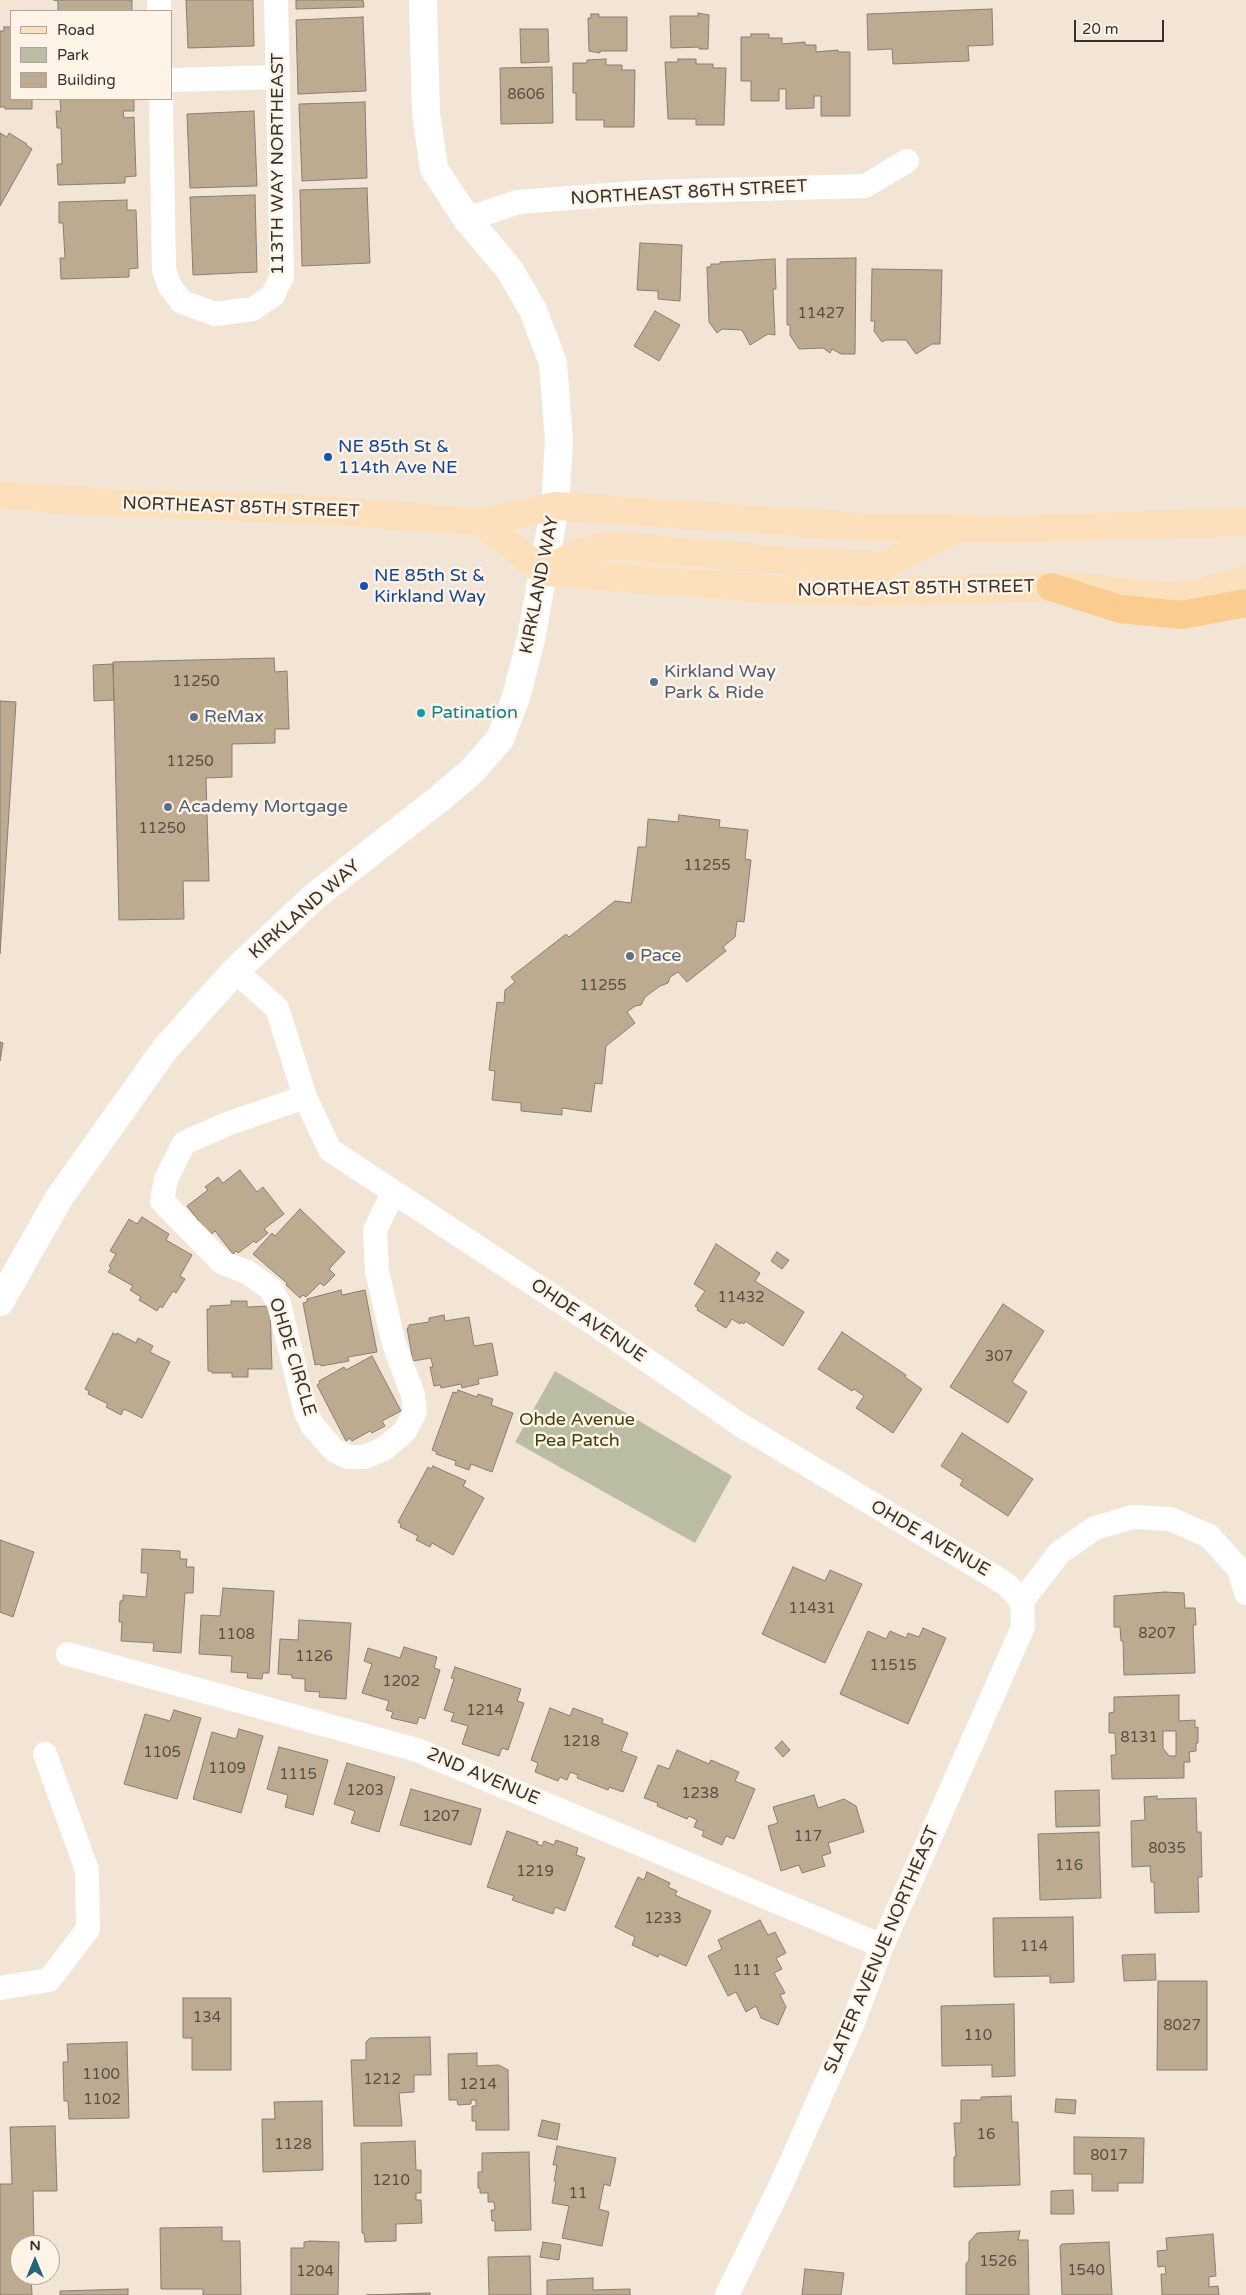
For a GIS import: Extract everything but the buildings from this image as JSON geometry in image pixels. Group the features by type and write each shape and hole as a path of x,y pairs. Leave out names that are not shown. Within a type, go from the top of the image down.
{"highway":[{"path":"1051,587 1120,609 1182,615 1246,603"}],"main road":[{"name":"KIRKLAND WAY","path":"0,1302 59,1198 165,1049 235,971 315,896 438,800 472,771 500,739 516,697 531,639 555,506 559,440 552,363 533,310 509,270 467,219 434,169 426,113 424,0"},
{"name":"NORTHEAST 85TH STREET","path":"0,495 94,502 303,509 482,522 555,506 856,527 1016,529 1246,522"},
{"path":"482,522 544,572 579,552 613,546 792,561 882,566 958,529"},
{"name":"NORTHEAST 85TH STREET","path":"544,572 785,590 854,592 1051,587 1090,588 1169,598 1197,594 1246,579"}],"street":[{"name":"113TH WAY NORTHEAST","path":"161,100 164,270 170,287 182,302 215,314 253,309 273,295 282,276 276,0"},
{"path":"172,80 278,76"},
{"name":"NORTHEAST 86TH STREET","path":"467,219 518,202 648,192 865,186 907,161"},
{"name":"OHDE AVENUE","path":"235,971 277,1008 304,1097 330,1150 600,1327 739,1424 841,1487 994,1576 1007,1585 1022,1601"},
{"name":"OHDE CIRCLE","path":"304,1097 227,1124 184,1142 166,1179 162,1202 223,1263 247,1272 271,1289 282,1312 305,1410 312,1425 334,1450 348,1457 364,1457 384,1449 405,1431 415,1412 413,1395 394,1344 377,1271 375,1230 393,1193"},
{"path":"1022,1601 1060,1552 1095,1528 1132,1517 1170,1519 1209,1536 1239,1569 1246,1593"},
{"name":"SLATER AVENUE NORTHEAST","path":"727,2295 780,2187 852,2025 882,1946 1023,1627 1022,1601"},
{"name":"2ND AVENUE","path":"68,1654 417,1750 882,1946"},
{"path":"0,1988 49,1980 88,1929 87,1870 45,1754"}],"green space":[{"name":"Ohde Avenue Pea Patch","path":"555,1371 732,1476 695,1543 515,1442"}],"place":[{"name":"NE 85th St & 114th Ave NE","path":"328,457"},
{"name":"NE 85th St & Kirkland Way","path":"364,586"},
{"name":"Kirkland Way Park & Ride","path":"654,682"},
{"name":"Patination","path":"421,713"},
{"name":"ReMax","path":"194,717"},
{"name":"Academy Mortgage","path":"168,807"},
{"name":"Pace","path":"630,956"}]}
